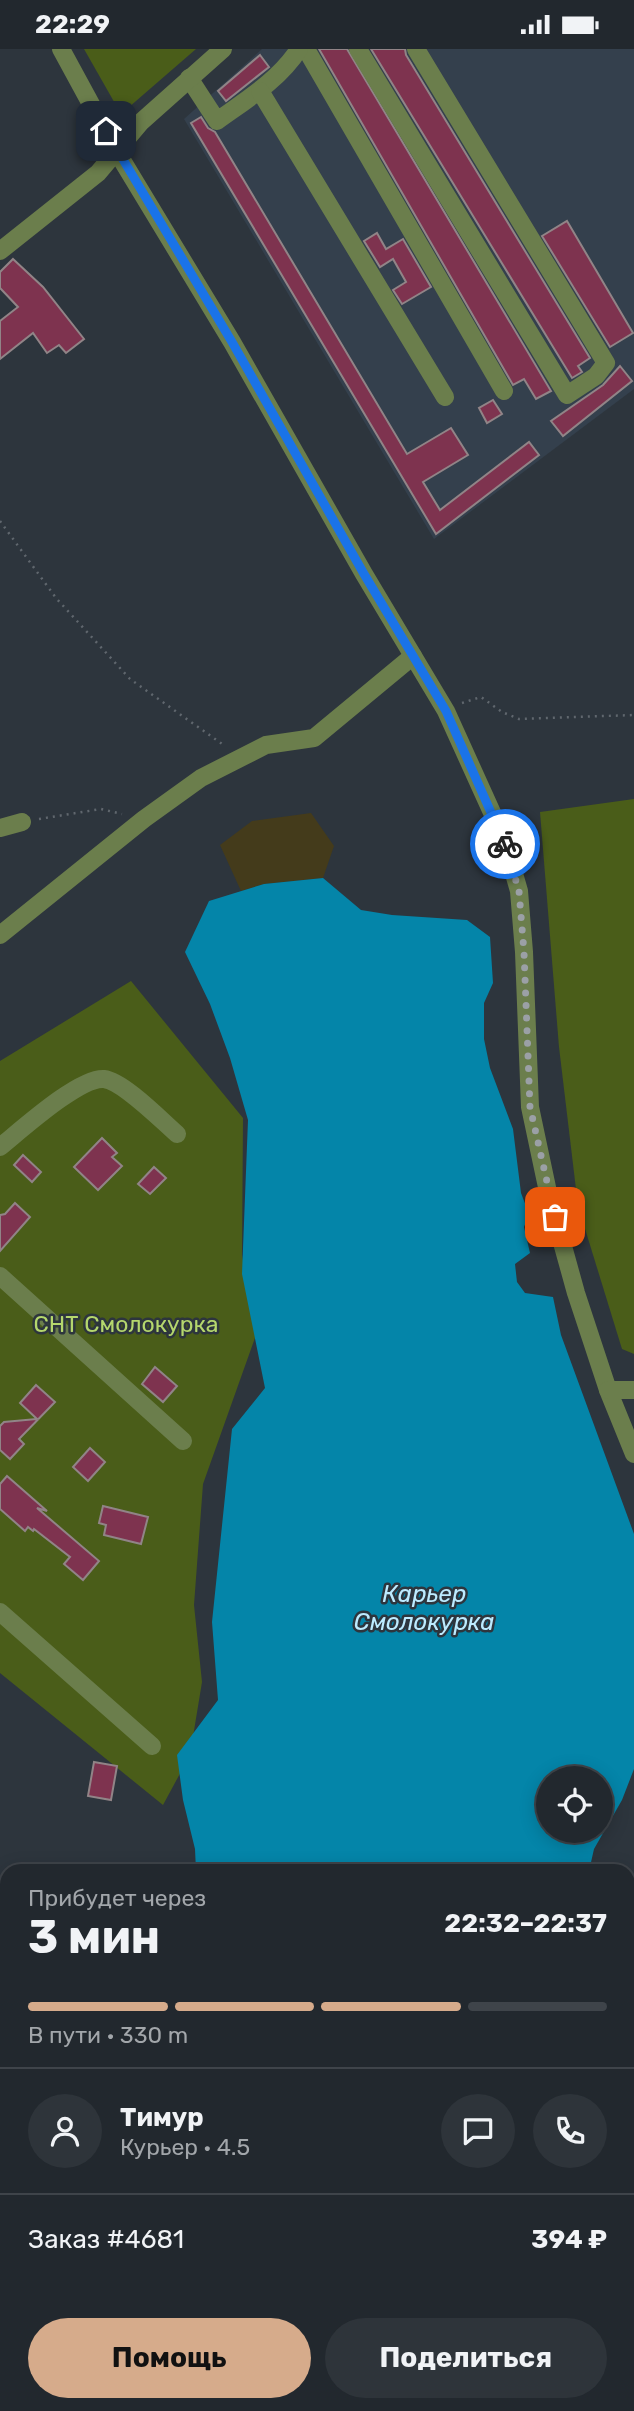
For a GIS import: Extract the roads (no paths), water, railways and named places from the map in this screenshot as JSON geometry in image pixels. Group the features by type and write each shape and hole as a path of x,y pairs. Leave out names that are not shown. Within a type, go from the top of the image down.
{"street":[{"path":"61,49 117,152 232,342 446,711 504,839 519,891 530,1107 548,1192 569,1268 608,1391 634,1454"},
{"path":"0,251 97,173 141,122 223,49"},
{"path":"189,78 217,121 260,91 291,62 299,49"},
{"path":"306,49 504,391"},
{"path":"358,49 567,395 597,376 607,363 416,49"},
{"path":"260,91 445,397"},
{"path":"0,935 144,819 201,778 266,745 314,738 412,656"},
{"path":"0,828 22,822"},
{"path":"0,1147 44,1111 87,1082 105,1079 132,1094 177,1135"},
{"path":"0,1276 183,1441"},
{"path":"608,1391 634,1390"},
{"path":"0,1612 152,1746"}],"water":[{"name":"Карьер Смолокурка","path":"323,878 361,910 467,920 490,937 493,983 484,1003 484,1039 490,1068 513,1129 521,1193 529,1214 524,1227 530,1253 515,1264 517,1282 525,1293 553,1297 561,1335 634,1534 634,1769 622,1800 613,1816 613,1766 536,1766 536,1843 597,1843 591,1864 196,1864 177,1755 218,1700 212,1622 232,1429 265,1388 242,1274 248,1120 230,1058 210,1004 185,952 209,901 264,884"}],"park label":[{"name":"СНТ Смолокурка","path":"126,1324"}]}
